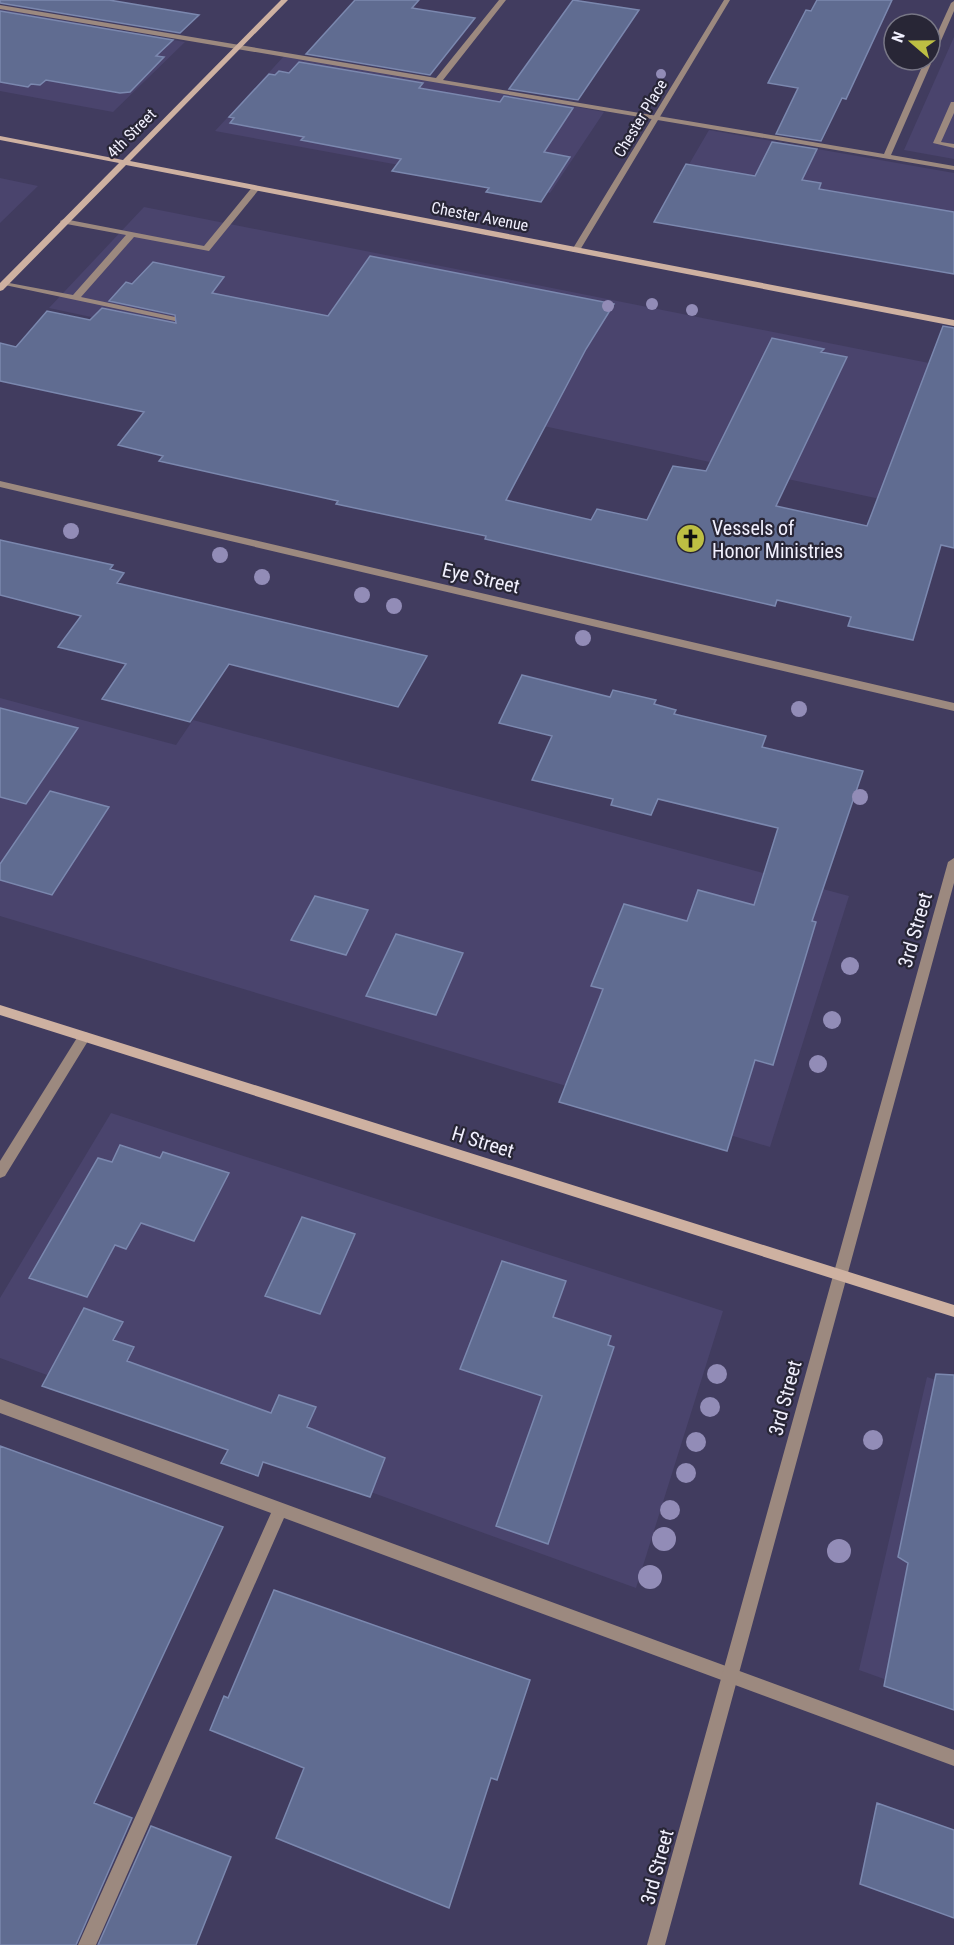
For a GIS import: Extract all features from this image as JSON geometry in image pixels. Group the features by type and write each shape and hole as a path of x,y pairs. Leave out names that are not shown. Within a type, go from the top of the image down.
{"street":[{"name":"4th Street","path":"2,286 285,0"},
{"path":"438,81 503,0"},
{"name":"Chester Place","path":"576,249 727,0"},
{"path":"942,30 954,3"},
{"path":"0,7 954,168"},
{"path":"886,157 923,72"},
{"path":"954,104 937,143 954,146"},
{"name":"Chester Avenue","path":"0,138 954,323"},
{"path":"64,221 206,249 257,188"},
{"path":"75,298 132,234"},
{"path":"2,286 75,298 172,319"},
{"name":"Eye Street","path":"0,484 954,708"},
{"name":"3rd Street","path":"656,1945 954,862"},
{"name":"H Street","path":"0,1010 954,1311"},
{"path":"0,1172 84,1037"},
{"path":"0,1406 954,1758"},
{"path":"87,1945 280,1509"}],"shaded area":[{"path":"0,9 185,42 113,112 0,91"},
{"path":"954,37 954,159 904,150 939,72 942,72 942,64"},
{"path":"285,55 604,112 550,193 215,131"},
{"path":"709,130 954,173 954,269 660,214"},
{"path":"0,178 38,186 0,223"},
{"path":"144,207 954,368 954,515 474,411 480,400 49,308"},
{"path":"0,698 176,745 193,720 849,896 770,1147 0,916"},
{"path":"111,1113 723,1311 636,1588 0,1358 0,1298"},
{"path":"927,1377 954,1386 954,1704 859,1670"}],"building":[{"path":"0,0 109,0 199,15 180,33 0,3"},
{"path":"355,0 419,0 412,8 475,18 430,75 306,54"},
{"path":"573,0 639,10 578,100 509,89"},
{"path":"817,0 892,0 886,12 882,12 882,22 846,99 842,98 821,141 776,134 798,88 768,83 806,10 811,11"},
{"path":"0,11 173,40 156,56 164,57 130,92 120,93 46,80 40,85 31,84 28,87 0,82"},
{"path":"299,62 423,83 419,88 500,102 504,96 573,108 544,152 570,157 541,202 486,192 489,188 392,171 401,159 301,140 304,137 230,123 234,118 229,117 269,74 275,75 279,71 289,73"},
{"path":"772,142 817,149 802,180 821,183 819,189 954,212 954,274 654,222 686,164 755,176"},
{"path":"370,256 614,304 586,349 506,500 591,520 597,509 647,520 673,466 706,471 772,338 824,349 821,352 847,357 776,506 867,526 943,326 954,328 954,548 941,545 913,640 848,626 851,617 777,600 775,606 485,539 486,536 336,504 338,501 159,461 163,456 118,445 144,412 0,381 0,343 16,347 47,311 90,320 102,308 176,323 175,315 109,301 126,282 132,284 153,262 224,277 212,293 328,316"},
{"path":"0,540 113,565 110,569 124,573 117,583 427,656 398,707 229,664 190,722 102,699 126,664 58,647 81,616 0,595"},
{"path":"522,675 610,697 613,690 656,700 654,704 676,710 674,714 766,736 762,747 863,771 812,921 816,922 773,1065 755,1060 727,1151 559,1102 603,989 591,986 624,904 687,921 698,890 754,905 778,828 658,799 651,815 611,805 613,799 532,780 552,736 499,723"},
{"path":"0,708 78,728 26,804 0,797"},
{"path":"50,791 109,807 52,895 0,880 0,864"},
{"path":"315,896 368,910 346,955 291,940"},
{"path":"396,934 463,953 436,1015 366,996"},
{"path":"120,1145 160,1158 163,1152 229,1173 194,1241 141,1223 126,1249 115,1245 87,1297 29,1278 98,1158 112,1162"},
{"path":"302,1217 355,1234 320,1314 265,1296"},
{"path":"502,1261 566,1281 553,1317 611,1336 608,1345 614,1347 548,1544 496,1526 542,1396 460,1369"},
{"path":"84,1308 123,1322 113,1340 134,1347 127,1361 271,1413 279,1395 316,1407 307,1427 385,1458 370,1497 263,1462 258,1476 221,1463 228,1450 42,1386"},
{"path":"936,1374 954,1375 954,1710 884,1686 908,1563 898,1557"},
{"path":"0,1446 223,1527 94,1803 132,1818 76,1945 0,1945"},
{"path":"274,1590 530,1680 497,1780 491,1778 449,1908 276,1838 304,1768 210,1730 224,1696 228,1698"},
{"path":"877,1803 954,1830 954,1918 860,1884"},
{"path":"151,1826 231,1857 196,1945 98,1945"}],"place":[{"name":"Vessels of Honor Ministries","path":"691,539"}]}
